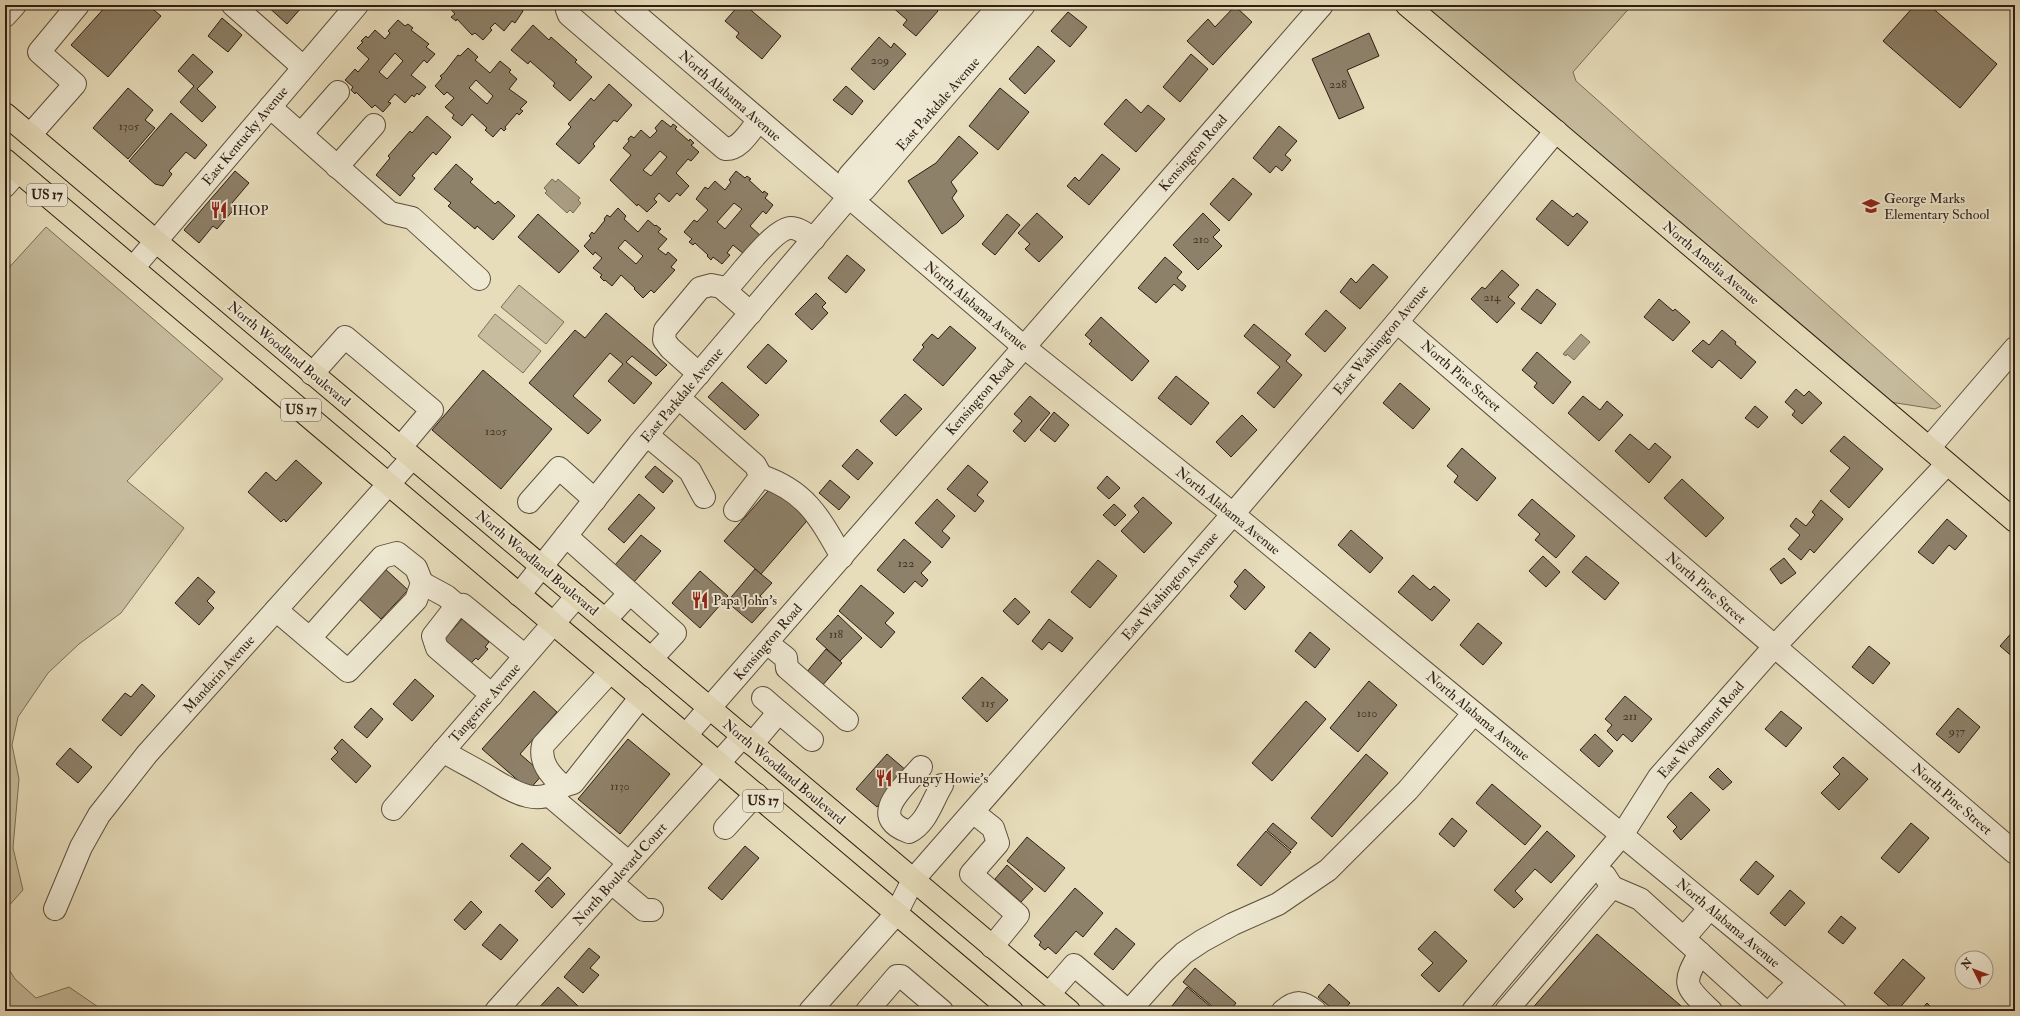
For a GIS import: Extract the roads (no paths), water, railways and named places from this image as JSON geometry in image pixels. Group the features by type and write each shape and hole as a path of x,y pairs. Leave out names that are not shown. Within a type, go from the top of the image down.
{"main road":[{"name":"North Amelia Avenue","path":"1407,5 2015,521"},
{"name":"North Woodland Boulevard","path":"5,114 1069,1011"},
{"name":"US 17","path":"9,173 133,268 756,794 1008,1010"}],"street":[{"path":"5,16 15,5"},
{"path":"30,135 75,84 39,52 78,5"},
{"path":"233,5 303,67"},
{"name":"East Kentucky Avenue","path":"133,268 357,5"},
{"path":"571,5 567,10 569,15 725,149 731,149 738,146 759,120"},
{"name":"North Alabama Avenue","path":"625,5 1024,347 1233,514 1710,908 1793,988 1808,1006 1835,1011"},
{"name":"East Parkdale Avenue","path":"848,197 849,176 1000,5"},
{"name":"East Parkdale Avenue","path":"519,595 648,435 848,197 864,190 1024,5"},
{"name":"Kensington Road","path":"686,736 1322,5"},
{"path":"301,134 338,92"},
{"path":"270,107 390,213 412,218 479,279"},
{"path":"337,166 374,125"},
{"name":"East Washington Avenue","path":"810,1011 896,914 913,880 1233,514 1397,322 1556,131"},
{"path":"727,292 732,283 778,232 790,228 814,239"},
{"path":"699,374 670,348 664,340 665,330 700,288 711,285 722,287 751,313"},
{"name":"North Pine Street","path":"1397,322 2015,854"},
{"name":"Mandarin Avenue","path":"55,909 81,847 99,815 147,754 389,485 432,410 345,337 312,374"},
{"path":"1929,448 2015,348"},
{"path":"679,398 755,465 761,476 781,482 799,496 820,518 842,557"},
{"path":"648,435 690,471 704,496"},
{"name":"East Woodmont Road","path":"1473,1011 1622,835 1658,777 1774,647 1947,464"},
{"path":"529,502 559,468 595,500"},
{"path":"735,510 761,476"},
{"path":"566,536 675,633 651,659"},
{"path":"310,638 382,557 397,553 416,568 422,583 446,596 459,607"},
{"path":"276,610 348,671 416,600 422,583"},
{"path":"605,620 630,593"},
{"name":"Tangerine Avenue","path":"393,810 577,596"},
{"path":"492,695 437,648 433,636 454,609 463,605 525,656"},
{"path":"767,642 786,658 787,668 847,720"},
{"path":"610,672 543,745 541,753 546,768 552,777 556,791 629,863"},
{"path":"443,751 510,791 526,796 542,797 572,783 641,698"},
{"name":"North Boulevard Court","path":"496,1011 719,764 747,740 771,705 812,740"},
{"path":"1049,994 1074,965 1128,1011 1184,953 1233,924 1278,904 1328,870 1408,790 1474,713"},
{"path":"921,767 889,804 889,813 892,822 899,829 909,832 918,828 925,819 942,785"},
{"path":"725,828 756,794"},
{"path":"973,812 993,828 998,843 971,874 1018,915 992,947"},
{"path":"1594,868 1606,876 1612,887 1640,899 1764,1011"},
{"path":"612,882 644,910 652,910"},
{"path":"1506,1011 1612,887"},
{"path":"1710,908 1692,946 1688,972 1688,986 1694,995 1711,1011"},
{"path":"867,1011 897,976 901,976 942,1011"},
{"path":"1771,1011 1793,988"},
{"path":"1283,1011 1292,1004 1306,1004 1315,1011"}],"place":[{"name":"George Marks Elementary School","path":"1871,206"},
{"name":"IHOP","path":"219,210"},
{"name":"Papa John's","path":"700,600"},
{"name":"Hungry Howie's","path":"884,778"}]}
